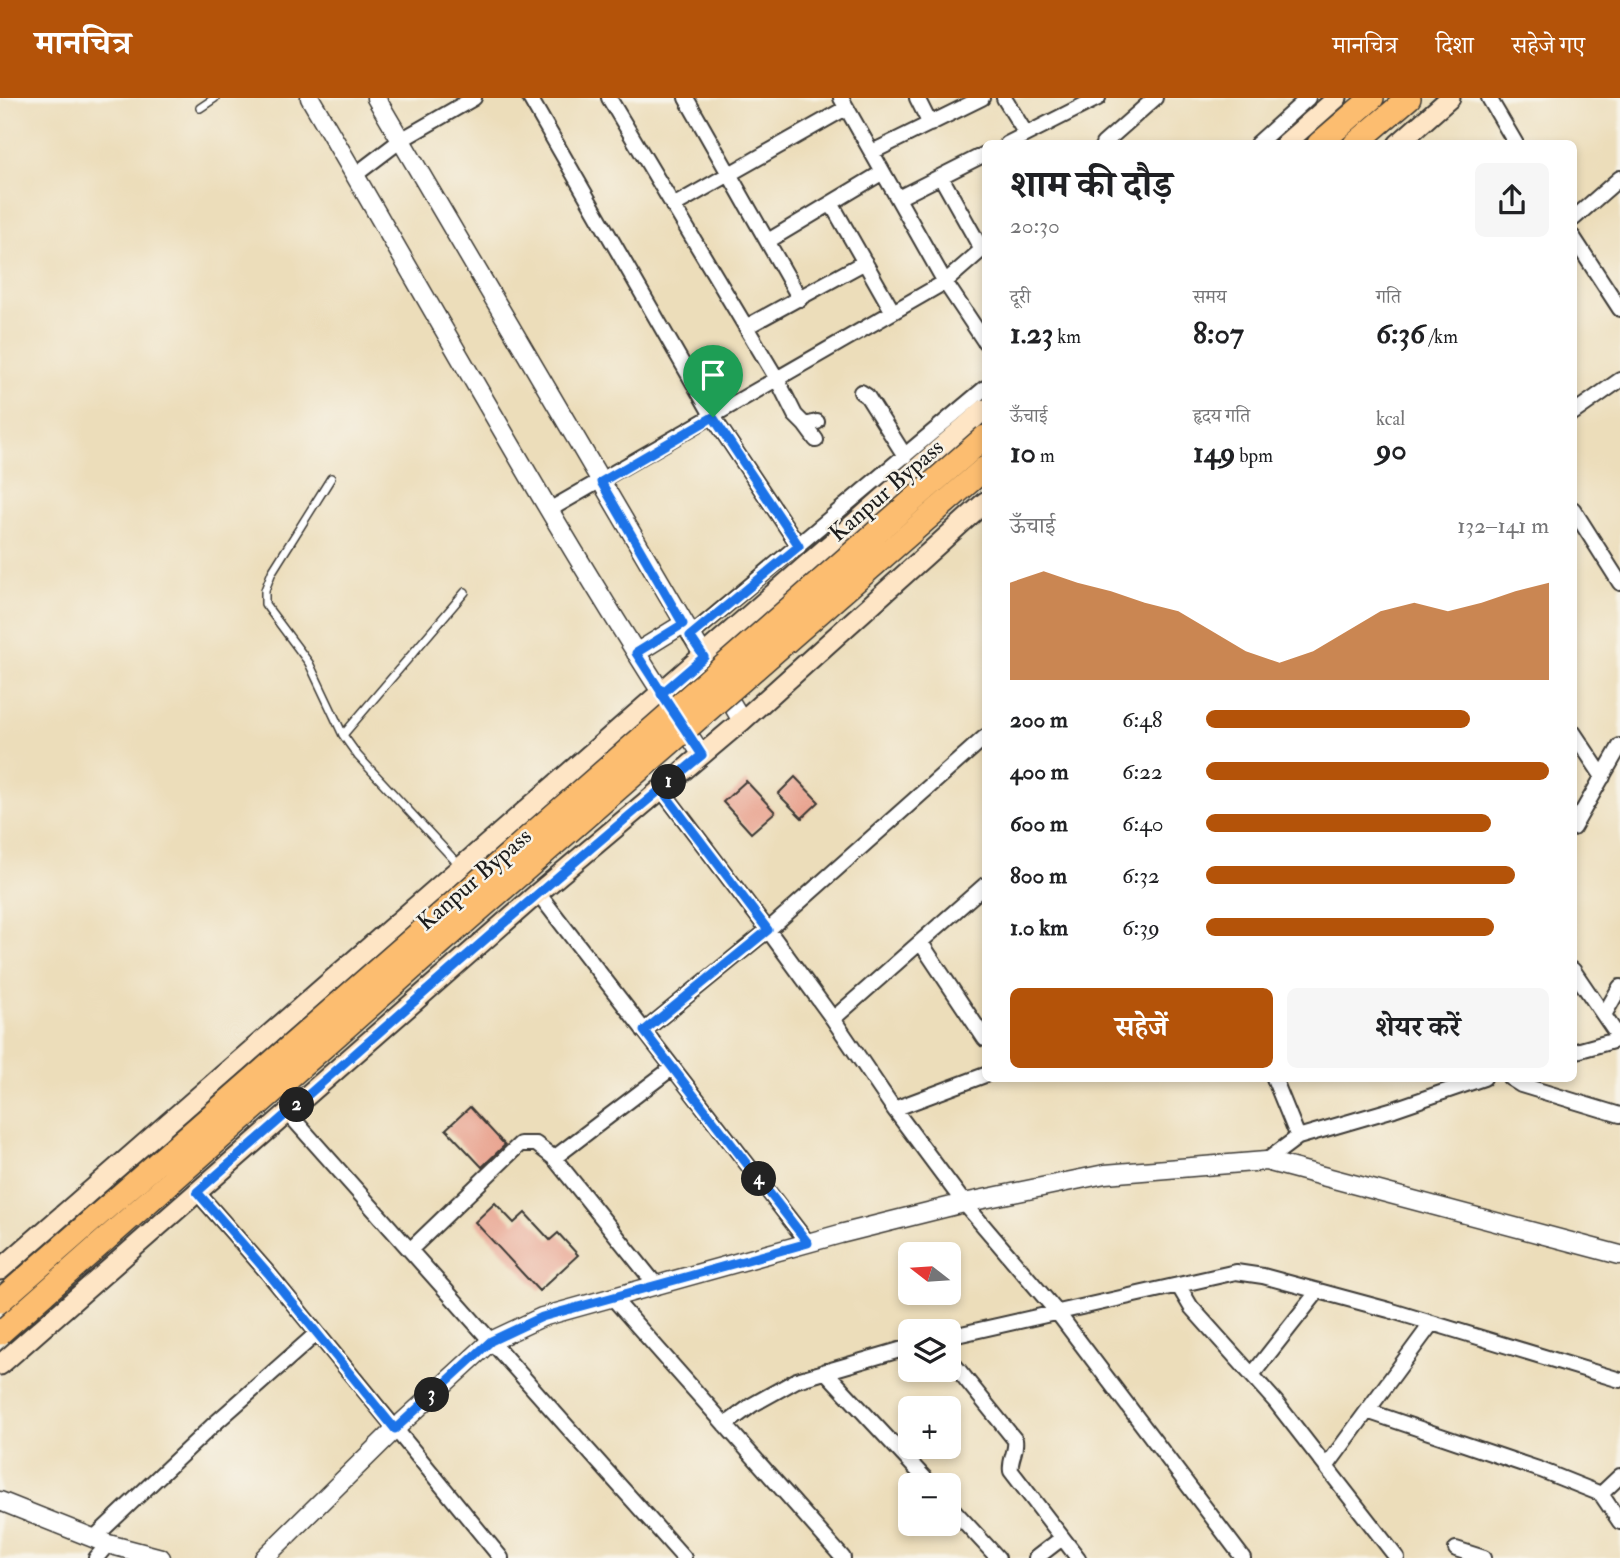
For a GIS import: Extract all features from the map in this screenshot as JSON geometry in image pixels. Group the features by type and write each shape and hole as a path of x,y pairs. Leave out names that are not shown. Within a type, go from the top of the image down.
{"highway":[{"path":"1324,140 1372,98"},
{"path":"1360,140 1409,98"},
{"name":"Kanpur Bypass","path":"0,1301 982,440"},
{"name":"Kanpur Bypass","path":"0,1333 982,471"}],"main road":[{"path":"1288,140 1312,104 1337,98"},
{"path":"1403,140 1450,98"},
{"path":"0,1270 982,412"},
{"path":"0,1365 538,892 742,721 982,505"}],"street":[{"path":"310,98 549,510 661,694 702,755"},
{"path":"376,98 742,721"},
{"path":"355,175 401,140 474,98"},
{"path":"530,98 713,417 799,546"},
{"path":"609,98 777,379 795,415 811,423 816,440"},
{"path":"686,98 800,299"},
{"path":"917,98 930,124"},
{"path":"872,152 982,98"},
{"path":"1004,98 1026,134"},
{"path":"1015,140 1081,102 1098,98"},
{"path":"1108,140 1155,98"},
{"path":"1489,98 1514,140"},
{"path":"673,206 844,103 945,282 982,338"},
{"path":"1262,140 1312,104"},
{"path":"898,198 982,156"},
{"path":"768,241 883,172"},
{"path":"941,177 982,245"},
{"path":"1577,216 1620,178"},
{"path":"831,203 893,312"},
{"path":"1577,245 1619,304"},
{"path":"549,510 945,282 982,250"},
{"path":"746,327 865,262"},
{"path":"1577,409 1620,380"},
{"path":"636,653 687,630 799,546 982,391"},
{"path":"861,392 867,396 905,456"},
{"path":"1577,515 1620,583"},
{"path":"1577,738 1603,777"},
{"path":"644,1031 768,930 982,740"},
{"path":"1577,821 1620,746"},
{"path":"661,789 768,930 964,1203 1057,1312 1243,1558"},
{"path":"833,1019 982,888"},
{"path":"538,892 808,1243"},
{"path":"920,943 982,1035"},
{"path":"1577,976 1620,1039 1577,1051"},
{"path":"1604,1015 1620,987"},
{"path":"554,1158 672,1068"},
{"path":"894,1109 982,1076"},
{"path":"1276,1082 1297,1137"},
{"path":"1266,1161 1297,1137 1394,1110 1473,1082"},
{"path":"1516,1082 1620,1115"},
{"path":"288,1113 684,1558"},
{"path":"410,1250 520,1144 536,1144 554,1158 656,1285"},
{"path":"264,1558 395,1429 491,1341 542,1317 964,1203 1105,1174 1266,1161 1620,1255"},
{"path":"197,1192 268,1273 502,1558"},
{"path":"961,1334 1236,1272 1263,1276 1432,1323 1620,1380"},
{"path":"1178,1285 1191,1307 1252,1375 1396,1558"},
{"path":"1252,1375 1318,1291"},
{"path":"612,1297 843,1558"},
{"path":"1326,1466 1432,1323"},
{"path":"96,1558 102,1540 212,1426 316,1334"},
{"path":"725,1424 752,1405 797,1380 898,1350"},
{"path":"825,1371 920,1473"},
{"path":"961,1373 1015,1440 1016,1446 1009,1464 1010,1471 1077,1558"},
{"path":"1367,1411 1541,1470 1601,1494 1620,1522"},
{"path":"1601,1494 1620,1476"},
{"path":"0,1501 102,1540 160,1558"},
{"path":"961,1518 998,1558"},
{"path":"1036,1558 1062,1538"},
{"path":"1456,1549 1484,1558"}],"lane":[{"path":"200,108 215,98"},
{"path":"331,478 272,572 265,590 265,604 309,663 344,735 358,755 461,866"},
{"path":"344,735 465,592"}],"building":[{"path":"795,777 819,802 802,818 778,794"},
{"path":"746,781 775,812 751,833 723,802"},
{"path":"470,1107 505,1145 482,1167 446,1129"},
{"path":"495,1203 514,1223 525,1213 550,1240 558,1233 578,1255 539,1291 475,1222"}],"route":[{"path":"713,417 601,482 683,624 636,653 661,694 702,755 661,789 768,930 644,1031 808,1243 542,1317 491,1341 395,1429 268,1273 197,1192 538,892 661,789 702,755 661,694 704,657 690,636 799,546 713,417"}]}
